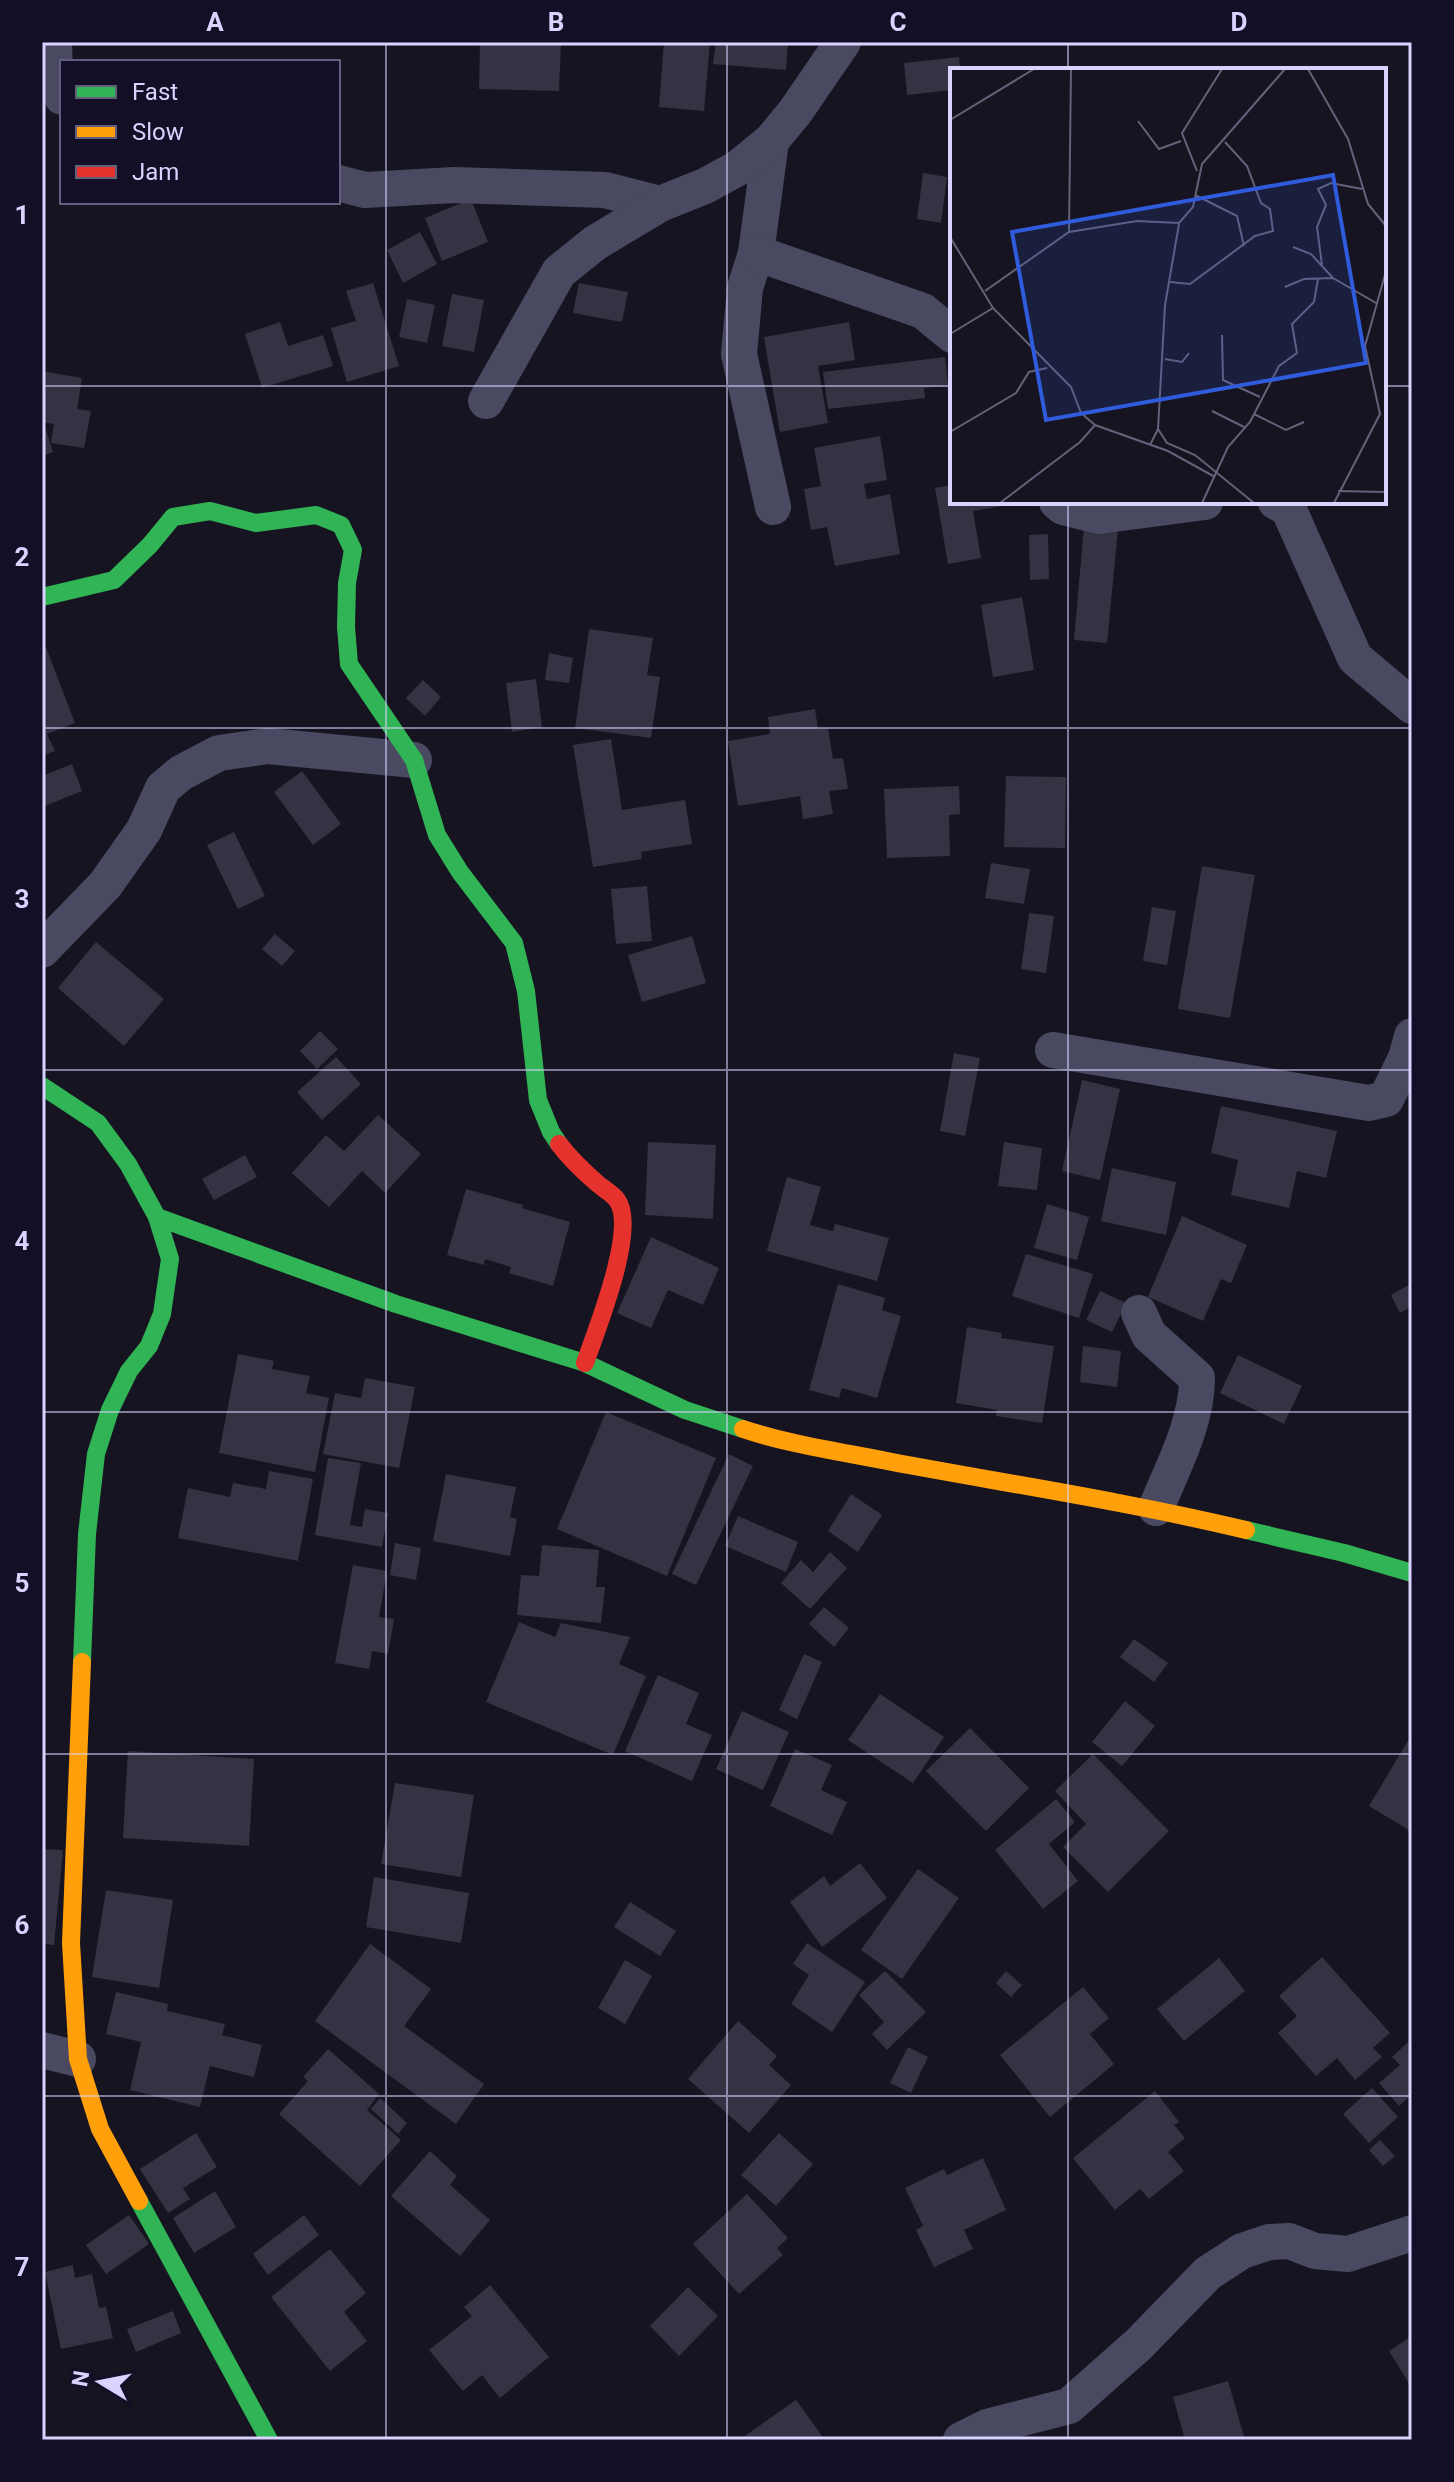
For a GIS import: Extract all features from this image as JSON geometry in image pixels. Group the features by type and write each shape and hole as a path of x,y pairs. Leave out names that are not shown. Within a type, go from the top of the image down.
{"street":[{"path":"54,42 55,71 60,90"},
{"path":"486,401 559,272 595,243 660,204 705,186 738,168 771,141 843,42"},
{"path":"771,141 756,253 745,288 739,354 773,507"},
{"path":"340,184 365,190 454,185 605,190 660,204"},
{"path":"756,253 923,311 950,333"},
{"path":"1059,504 1099,516 1190,504"},
{"path":"1280,504 1288,508 1355,658 1412,706"},
{"path":"42,597 114,580 173,517 210,511 256,523 316,515 341,525 353,550 347,583 349,664 414,760 437,835 460,872 514,943 526,991 538,1100 551,1132 572,1162 618,1201 624,1220 607,1301 585,1363"},
{"path":"42,950 105,885 144,830 163,788 206,759 219,753 268,746 414,760"},
{"path":"1053,1050 1369,1103 1386,1099 1406,1058 1412,1036"},
{"path":"42,1086 98,1123 128,1164 157,1217 170,1259 162,1314 149,1346 129,1371 110,1410 96,1454 87,1534 71,1943 78,2059 100,2129 269,2440"},
{"path":"157,1217 396,1304 585,1363 685,1410 748,1431 939,1471 1156,1508 1344,1553 1412,1573"},
{"path":"1139,1313 1149,1335 1197,1378 1197,1395 1182,1445 1156,1508"},
{"path":"42,2050 78,2059"},
{"path":"961,2440 987,2427 1065,2423 1208,2273 1242,2251 1269,2242 1289,2241 1315,2251 1348,2254 1412,2233"}],"building":[{"path":"480,42 561,42 559,91 479,89"},
{"path":"664,42 710,42 704,111 659,107"},
{"path":"716,42 788,42 786,70 713,64"},
{"path":"959,57 960,68 950,68 950,90 907,95 904,63"},
{"path":"923,173 947,177 941,223 917,219"},
{"path":"471,199 488,242 442,261 425,218"},
{"path":"420,232 437,264 403,283 387,250"},
{"path":"373,283 399,366 347,382 331,328 356,321 346,291"},
{"path":"579,283 628,292 622,322 573,313"},
{"path":"452,294 484,300 474,352 442,346"},
{"path":"407,299 435,305 427,343 399,337"},
{"path":"280,322 288,346 323,335 333,366 262,388 245,334"},
{"path":"849,322 855,360 818,366 828,423 780,432 764,337"},
{"path":"945,357 948,386 924,388 925,398 828,409 823,372"},
{"path":"42,371 82,378 77,409 91,411 84,448 51,443 54,424 42,422"},
{"path":"46,430 53,452 42,456 42,431"},
{"path":"880,436 887,480 864,484 867,499 890,494 900,554 835,566 827,527 811,530 804,489 821,486 814,448"},
{"path":"950,485 950,504 1009,504 973,511 981,558 948,564 935,488"},
{"path":"1084,526 1118,529 1107,643 1074,640"},
{"path":"1048,534 1049,579 1030,580 1029,535"},
{"path":"1022,597 1034,670 993,677 981,605"},
{"path":"589,629 653,638 647,675 660,677 651,738 575,728"},
{"path":"42,637 75,723 47,734 55,751 42,756"},
{"path":"549,653 573,658 569,683 545,680"},
{"path":"536,679 542,727 512,732 506,683"},
{"path":"423,680 441,697 425,716 406,698"},
{"path":"815,709 818,729 828,728 833,759 843,758 848,789 829,791 833,814 803,819 800,796 738,806 728,741 770,734 768,717"},
{"path":"611,739 622,810 685,800 692,844 641,852 642,859 593,867 573,745"},
{"path":"72,764 82,791 42,807 42,776"},
{"path":"302,771 341,824 313,845 274,792"},
{"path":"1006,776 1066,777 1065,848 1004,847"},
{"path":"959,786 960,814 949,815 950,856 887,858 884,789"},
{"path":"234,832 265,896 238,909 207,845"},
{"path":"991,863 1030,869 1024,904 985,898"},
{"path":"1202,866 1255,875 1230,1018 1178,1009"},
{"path":"647,886 652,941 616,944 611,889"},
{"path":"1152,907 1176,911 1167,965 1143,961"},
{"path":"1029,913 1054,916 1046,973 1021,969"},
{"path":"275,934 295,951 282,966 262,949"},
{"path":"692,936 706,983 642,1002 628,955"},
{"path":"96,942 164,999 124,1046 58,988"},
{"path":"320,1031 338,1049 317,1069 300,1051"},
{"path":"954,1053 980,1058 965,1136 940,1131"},
{"path":"336,1057 361,1084 322,1120 297,1092"},
{"path":"1082,1080 1120,1089 1100,1180 1062,1171"},
{"path":"1221,1106 1337,1131 1326,1178 1297,1171 1289,1208 1231,1195 1238,1160 1211,1153"},
{"path":"378,1115 421,1154 385,1193 362,1171 329,1207 292,1173 326,1135 344,1151"},
{"path":"648,1142 716,1145 713,1219 645,1215"},
{"path":"1004,1142 1042,1148 1037,1190 998,1186"},
{"path":"245,1155 257,1177 214,1200 202,1179"},
{"path":"1112,1168 1176,1182 1166,1235 1101,1221"},
{"path":"787,1177 821,1187 810,1225 833,1231 835,1224 889,1238 877,1281 767,1251"},
{"path":"466,1189 570,1222 553,1286 509,1273 511,1267 485,1259 484,1265 447,1255"},
{"path":"1047,1204 1089,1217 1077,1260 1034,1248"},
{"path":"1182,1216 1247,1245 1231,1283 1221,1279 1203,1321 1148,1297"},
{"path":"651,1237 719,1268 703,1305 668,1290 651,1328 617,1313"},
{"path":"1026,1254 1093,1274 1079,1318 1012,1296"},
{"path":"1412,1283 1412,1306 1400,1313 1391,1295"},
{"path":"838,1284 885,1298 882,1310 901,1316 877,1398 842,1388 839,1398 809,1390"},
{"path":"1100,1291 1126,1303 1112,1332 1086,1320"},
{"path":"967,1327 1002,1333 1001,1338 1054,1346 1042,1423 996,1416 997,1410 956,1403"},
{"path":"1083,1346 1121,1351 1117,1387 1080,1382"},
{"path":"238,1354 274,1361 272,1369 310,1376 306,1393 329,1398 315,1472 219,1453"},
{"path":"1238,1355 1302,1386 1284,1424 1220,1393"},
{"path":"365,1378 415,1387 399,1468 323,1454 335,1393 361,1398"},
{"path":"606,1412 716,1458 667,1576 557,1529"},
{"path":"729,1454 753,1466 696,1585 672,1574"},
{"path":"328,1458 361,1463 350,1525 362,1527 365,1509 388,1513 382,1547 315,1535"},
{"path":"269,1471 313,1479 298,1561 178,1538 188,1488 230,1497 233,1483 266,1489"},
{"path":"446,1474 516,1487 510,1517 517,1519 510,1556 433,1541"},
{"path":"851,1494 882,1515 858,1552 828,1531"},
{"path":"738,1516 798,1542 786,1572 725,1546"},
{"path":"395,1543 421,1548 416,1580 390,1575"},
{"path":"542,1545 599,1550 596,1587 605,1587 601,1623 517,1615 521,1575 539,1576"},
{"path":"830,1552 847,1568 810,1609 781,1583 801,1560 813,1572"},
{"path":"353,1565 387,1571 379,1617 394,1619 388,1654 372,1651 369,1669 335,1663"},
{"path":"824,1607 849,1628 834,1647 809,1624"},
{"path":"519,1622 555,1637 561,1623 630,1637 619,1664 646,1676 613,1755 486,1702"},
{"path":"1134,1639 1168,1663 1154,1682 1120,1657"},
{"path":"804,1654 822,1662 797,1719 779,1710"},
{"path":"658,1675 699,1693 686,1724 712,1735 692,1781 625,1751"},
{"path":"880,1694 944,1737 913,1783 848,1740"},
{"path":"1125,1701 1155,1726 1122,1766 1092,1742"},
{"path":"742,1711 789,1732 763,1790 716,1769"},
{"path":"970,1728 1029,1788 986,1831 926,1771"},
{"path":"1412,1734 1412,1793 1409,1798 1412,1800 1412,1832 1369,1806"},
{"path":"795,1749 832,1765 821,1790 847,1802 832,1835 770,1806"},
{"path":"128,1751 254,1759 249,1846 123,1838"},
{"path":"1093,1754 1169,1831 1108,1892 1063,1847 1086,1824 1055,1791"},
{"path":"395,1783 474,1795 461,1877 381,1864"},
{"path":"1056,1799 1075,1822 1049,1844 1078,1881 1043,1909 995,1850"},
{"path":"42,1849 63,1850 54,1945 42,1944"},
{"path":"860,1863 887,1898 822,1947 790,1902 824,1876 830,1886"},
{"path":"918,1869 959,1898 902,1979 861,1950"},
{"path":"374,1877 469,1893 461,1943 366,1927"},
{"path":"106,1890 173,1900 159,1988 92,1977"},
{"path":"630,1902 676,1931 660,1956 614,1927"},
{"path":"807,1943 865,1982 832,2032 791,2004 809,1975 793,1964"},
{"path":"370,1944 431,1989 404,2026 484,2084 456,2124 315,2021"},
{"path":"1322,1957 1390,2033 1373,2048 1382,2057 1355,2080 1337,2058 1316,2076 1278,2033 1297,2016 1279,1996"},
{"path":"1219,1958 1245,1991 1184,2041 1157,2009"},
{"path":"625,1960 652,1976 625,2024 598,2008"},
{"path":"885,1971 926,2012 887,2050 872,2034 884,2022 859,1995"},
{"path":"1006,1971 1022,1985 1011,1997 996,1983"},
{"path":"1083,1987 1109,2018 1090,2034 1114,2064 1050,2117 1000,2055"},
{"path":"116,1992 168,2004 167,2011 225,2024 222,2035 262,2045 254,2077 210,2066 200,2107 130,2090 141,2042 106,2034"},
{"path":"738,2021 777,2056 769,2065 791,2085 749,2133 688,2079"},
{"path":"1408,2042 1412,2046 1412,2094 1399,2106 1379,2083 1400,2065 1392,2057"},
{"path":"908,2047 928,2057 911,2093 890,2083"},
{"path":"328,2049 379,2094 367,2110 401,2140 360,2186 279,2114 308,2081 303,2077"},
{"path":"1372,2088 1398,2117 1369,2143 1343,2114"},
{"path":"1155,2091 1179,2122 1174,2125 1185,2138 1168,2152 1184,2171 1149,2199 1140,2189 1115,2210 1073,2158"},
{"path":"380,2098 407,2123 398,2134 371,2109"},
{"path":"196,2133 217,2167 183,2188 190,2199 168,2213 140,2169"},
{"path":"779,2133 813,2164 776,2206 741,2175"},
{"path":"1380,2140 1395,2156 1383,2166 1369,2150"},
{"path":"430,2151 457,2176 450,2185 490,2220 460,2256 391,2196"},
{"path":"983,2158 1006,2210 964,2230 973,2249 934,2267 916,2230 923,2226 905,2188 944,2169 947,2175"},
{"path":"215,2191 236,2227 194,2253 173,2218"},
{"path":"747,2194 788,2238 777,2248 783,2255 739,2294 693,2244"},
{"path":"129,2215 149,2244 106,2274 86,2245"},
{"path":"304,2215 319,2235 268,2275 253,2254"},
{"path":"330,2249 366,2293 344,2312 367,2341 330,2371 271,2297"},
{"path":"73,2265 75,2278 92,2274 99,2308 106,2307 113,2338 61,2349 45,2272"},
{"path":"490,2285 549,2357 500,2398 482,2375 463,2391 429,2350 472,2316 464,2307"},
{"path":"688,2287 718,2316 679,2356 650,2326"},
{"path":"173,2311 181,2333 136,2352 127,2329"},
{"path":"1412,2336 1412,2388 1389,2351"},
{"path":"1228,2381 1245,2440 1185,2440 1173,2397"},
{"path":"796,2400 825,2440 739,2440"}],"traffic: fast":[{"path":"42,597 114,580 173,517 210,511 256,523 316,515 341,525 353,550 347,583 349,664 414,760 437,835 460,872 514,943 526,991 538,1100 559,1144"},
{"path":"42,1086 98,1123 128,1164 157,1217 170,1259 162,1314 149,1346 129,1371 110,1410 96,1454 87,1534 82,1662"},
{"path":"157,1217 396,1304 585,1363 685,1410 743,1429"},
{"path":"1246,1530 1412,1573"},
{"path":"139,2201 269,2440"}],"traffic: slow":[{"path":"743,1429 817,1448 1114,1502 1246,1530"},
{"path":"82,1662 71,1943 78,2059 100,2129 139,2201"}],"traffic: jam":[{"path":"559,1144 582,1170 617,1200 622,1214 622,1233 613,1280 585,1363"}]}
